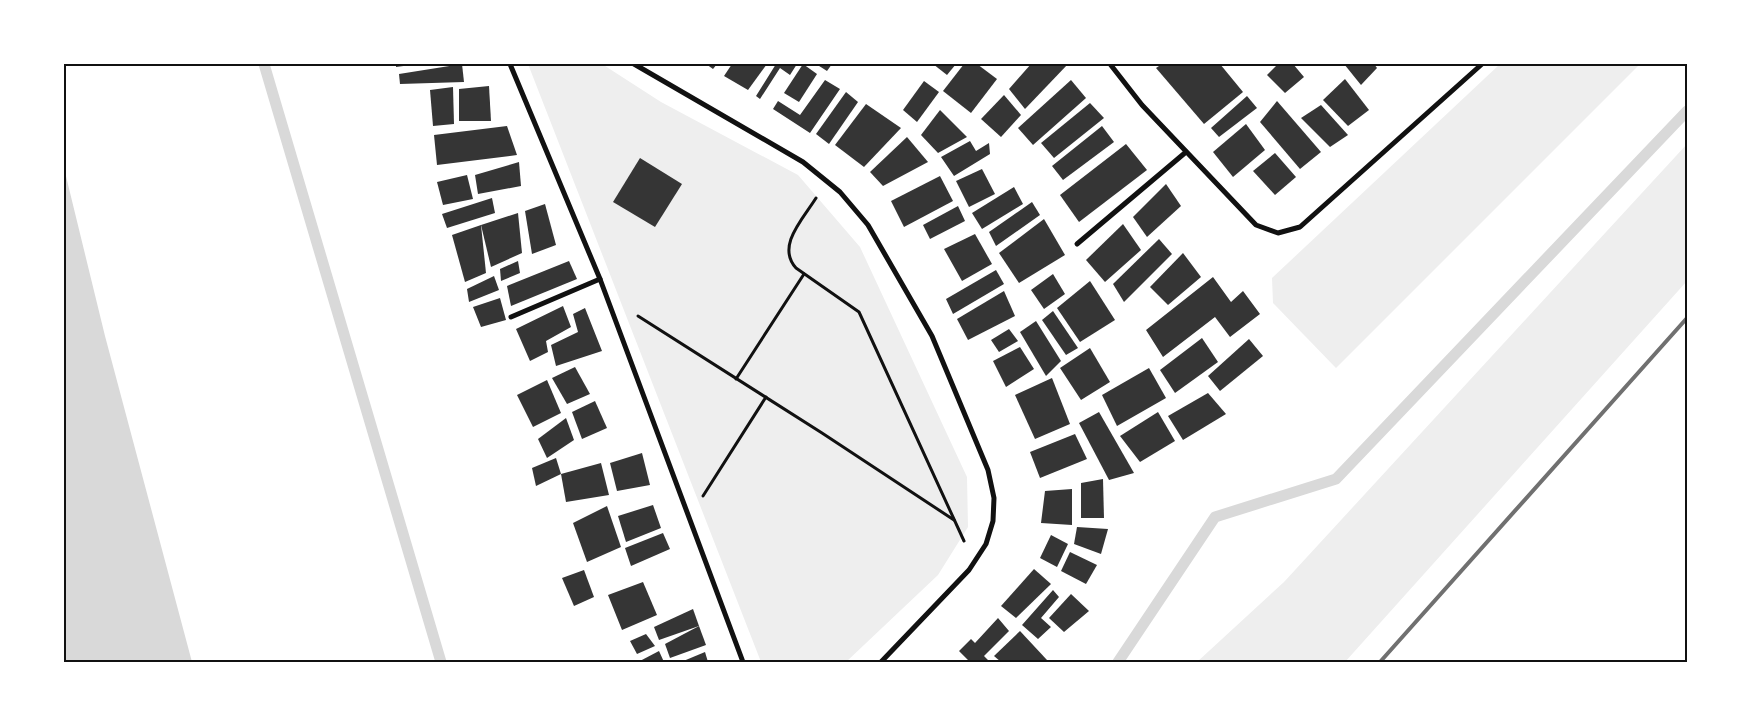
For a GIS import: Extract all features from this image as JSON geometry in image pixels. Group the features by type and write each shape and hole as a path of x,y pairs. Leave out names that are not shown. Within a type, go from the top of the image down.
{"street":[{"path":"510,64 600,280 743,662"},
{"path":"634,64 803,162 840,192 868,225 932,336 988,470 994,498 993,521 986,544 974,562 881,662"},
{"path":"1111,64 1142,105 1256,225 1278,232 1300,227 1482,64"},
{"path":"1077,244 1186,152"},
{"path":"511,317 600,280"}],"path":[{"path":"827,181 790,241 787,250 789,261 804,274 859,312 974,562"},
{"path":"736,379 804,274"},
{"path":"606,296 954,520"},
{"path":"689,517 766,398"}],"shaded area":[{"path":"528,64 602,64 661,102 798,175 860,247 967,477 968,527 938,575 846,662 761,662"},
{"path":"1500,64 1640,64 1336,368 1273,303 1272,278"},
{"path":"1687,144 1687,281 1345,662 1197,662 1284,582"},
{"path":"64,168 105,336 192,662 64,662"}],"building":[{"path":"396,64 411,64 411,65 396,67"},
{"path":"462,64 464,82 400,84 399,74"},
{"path":"706,64 717,64 713,69"},
{"path":"732,64 767,64 748,90 724,76"},
{"path":"776,64 797,64 790,75 780,68 760,99 756,96"},
{"path":"803,64 817,74 799,102 784,93"},
{"path":"816,64 832,64 827,71"},
{"path":"933,64 956,64 947,75"},
{"path":"964,64 977,64 997,79 971,113 943,91"},
{"path":"1031,64 1068,64 1025,109 1009,89"},
{"path":"1162,64 1220,64 1243,92 1204,124 1156,68"},
{"path":"1278,64 1293,64 1304,77 1285,93 1267,75"},
{"path":"1344,64 1374,64 1377,68 1361,85"},
{"path":"1345,79 1369,110 1348,126 1323,100"},
{"path":"825,80 840,89 810,133 773,109 778,101 800,115"},
{"path":"1071,80 1086,98 1033,145 1018,128"},
{"path":"924,81 939,92 917,122 903,110"},
{"path":"489,86 491,121 459,121 459,89"},
{"path":"453,87 454,124 433,126 430,90"},
{"path":"846,92 858,102 829,144 816,134"},
{"path":"1004,95 1021,115 1001,137 981,119"},
{"path":"1247,96 1257,108 1219,137 1211,128"},
{"path":"1277,101 1321,152 1300,169 1260,122"},
{"path":"1090,103 1104,118 1054,158 1041,143"},
{"path":"866,104 901,128 864,167 835,145"},
{"path":"1321,105 1348,135 1330,147 1301,118"},
{"path":"940,110 967,137 938,153 921,135"},
{"path":"1246,124 1265,150 1233,177 1213,152"},
{"path":"507,126 517,155 437,165 434,135"},
{"path":"1102,126 1114,142 1063,180 1052,166"},
{"path":"907,137 928,162 883,186 870,172"},
{"path":"970,141 976,151 989,143 990,154 954,176 941,157"},
{"path":"1126,144 1147,170 1079,222 1060,195"},
{"path":"1275,153 1296,177 1275,195 1253,171"},
{"path":"640,158 682,184 655,227 613,202"},
{"path":"519,162 521,186 478,194 475,175"},
{"path":"982,169 995,194 969,207 956,181"},
{"path":"467,175 473,199 443,205 437,182"},
{"path":"940,176 953,201 904,227 891,201"},
{"path":"1166,184 1181,206 1147,237 1133,217"},
{"path":"1014,187 1023,204 982,229 972,213"},
{"path":"492,198 495,213 447,228 442,214"},
{"path":"1032,202 1040,215 996,246 989,232"},
{"path":"545,204 556,245 532,254 525,211"},
{"path":"958,206 965,221 930,239 923,225"},
{"path":"518,213 522,253 491,267 481,225"},
{"path":"1044,219 1065,255 1019,283 999,253"},
{"path":"1123,224 1141,250 1105,282 1086,260"},
{"path":"481,225 486,273 465,282 452,235"},
{"path":"975,234 992,264 962,281 944,249"},
{"path":"1159,239 1172,254 1124,302 1113,284"},
{"path":"1183,253 1201,277 1168,305 1150,287"},
{"path":"518,261 520,273 501,281 500,269"},
{"path":"569,261 577,279 511,306 507,286"},
{"path":"996,270 1004,284 953,314 946,299"},
{"path":"1053,274 1065,294 1044,309 1031,290"},
{"path":"494,276 499,290 469,302 467,289"},
{"path":"1213,277 1231,302 1243,291 1260,314 1230,337 1215,317 1163,357 1146,330"},
{"path":"1090,281 1115,320 1080,342 1057,308"},
{"path":"1004,291 1015,316 968,340 957,319"},
{"path":"500,298 506,320 481,327 473,307"},
{"path":"563,306 571,327 546,341 548,352 530,361 516,329"},
{"path":"585,308 602,351 556,366 551,345 578,332 573,314"},
{"path":"1053,311 1078,348 1066,355 1042,320"},
{"path":"1036,321 1061,361 1046,376 1020,332"},
{"path":"1009,329 1018,341 999,352 991,340"},
{"path":"1202,338 1218,362 1175,393 1160,370"},
{"path":"1249,339 1263,356 1220,391 1208,376"},
{"path":"1020,347 1034,369 1006,387 993,361"},
{"path":"1090,348 1110,382 1081,400 1060,368"},
{"path":"575,367 590,394 567,404 552,378"},
{"path":"1149,368 1166,398 1117,426 1102,395"},
{"path":"1052,378 1070,424 1035,439 1015,395"},
{"path":"547,380 561,413 533,427 517,395"},
{"path":"1208,393 1226,414 1183,440 1168,416"},
{"path":"595,401 607,428 582,439 572,412"},
{"path":"1099,412 1134,473 1109,480 1079,423"},
{"path":"1158,412 1175,441 1140,462 1120,436"},
{"path":"566,418 574,440 547,458 538,439"},
{"path":"1075,434 1087,459 1040,478 1030,452"},
{"path":"642,453 650,485 617,491 610,463"},
{"path":"556,458 561,474 536,486 532,468"},
{"path":"601,463 609,495 566,502 561,474"},
{"path":"1103,479 1104,518 1081,518 1081,483"},
{"path":"1072,489 1072,525 1041,523 1045,491"},
{"path":"653,505 661,528 626,542 618,516"},
{"path":"607,506 621,547 587,562 573,523"},
{"path":"1077,527 1108,529 1101,554 1074,544"},
{"path":"663,533 670,549 631,566 625,548"},
{"path":"1051,535 1068,544 1057,567 1040,558"},
{"path":"1070,552 1097,565 1086,584 1061,571"},
{"path":"1034,569 1051,584 1016,618 1001,606"},
{"path":"584,570 594,597 574,606 562,578"},
{"path":"643,582 657,615 622,630 608,595"},
{"path":"1053,590 1059,597 1041,618 1051,627 1038,639 1022,625"},
{"path":"1071,594 1089,611 1064,632 1049,618"},
{"path":"693,609 699,626 659,640 654,627"},
{"path":"998,618 1009,631 984,656 990,662 970,662 959,651 971,639 975,643"},
{"path":"699,626 706,645 670,658 665,644"},
{"path":"1020,631 1047,660 1044,662 1001,662 994,656"},
{"path":"646,634 655,646 637,654 630,641"},
{"path":"659,651 664,662 638,662"},
{"path":"705,652 708,662 681,662"}],"waterway":[{"path":"264,64 441,662"},
{"path":"1118,662 1215,517 1336,479 1687,111"}],"railway":[{"path":"1380,662 1687,318"}]}
